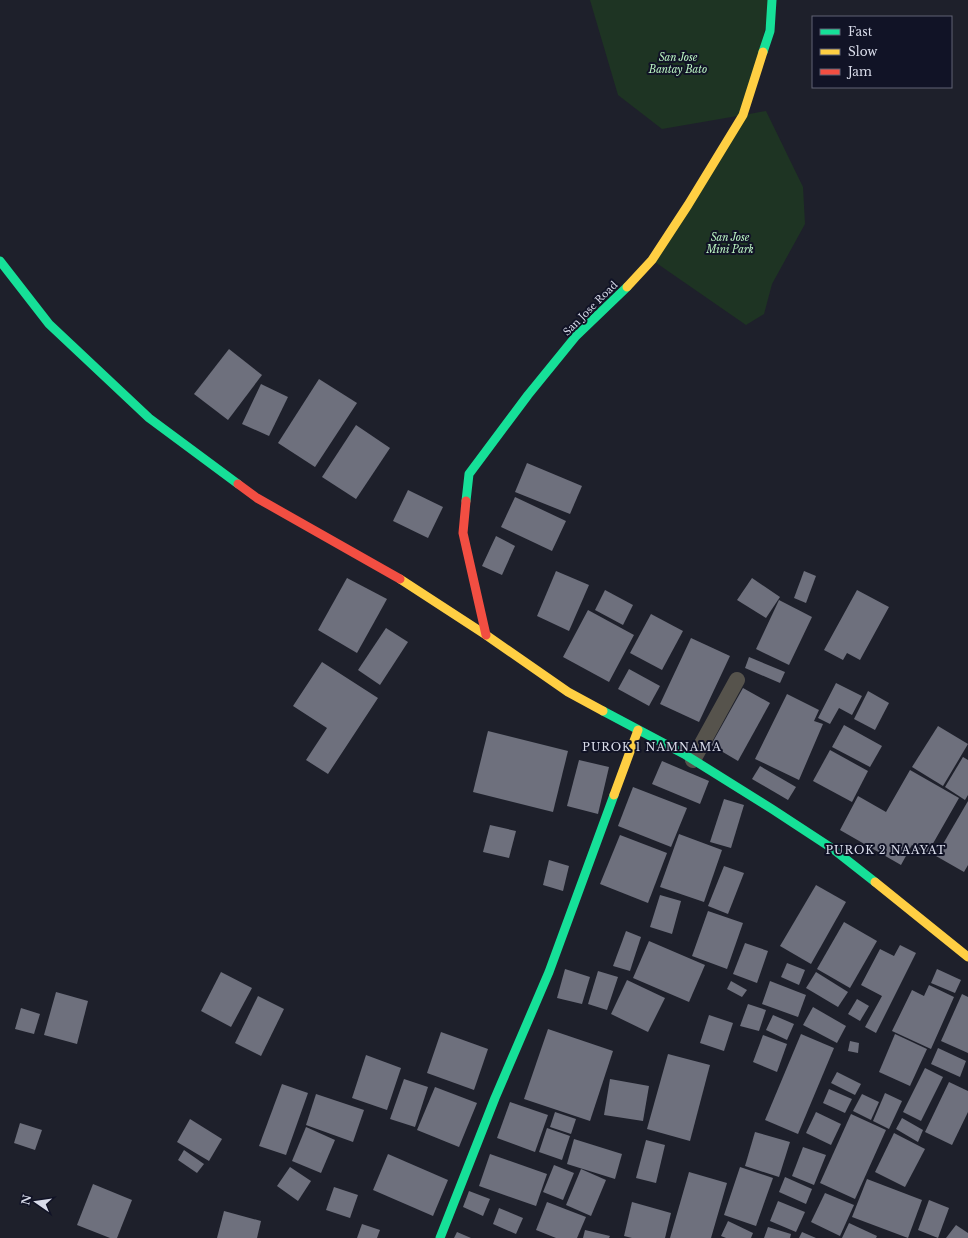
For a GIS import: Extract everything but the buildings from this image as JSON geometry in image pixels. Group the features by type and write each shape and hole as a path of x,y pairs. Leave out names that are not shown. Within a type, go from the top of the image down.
{"street":[{"name":"San Jose Road","path":"486,635 463,534 469,474 528,395 576,336 612,302 652,260 688,205 743,115 770,31 772,0"},
{"path":"0,261 49,324 149,418 257,498 409,584 568,692 693,760 772,809 833,849 968,957"},
{"path":"440,1238 495,1098 549,972 638,730"}],"lane":[{"path":"693,760 737,680"}],"green space":[{"path":"590,0 772,0 744,115 766,111 803,187 805,224 772,284 764,314 746,325 652,260 743,115 662,129 618,95"}],"traffic: fast":[{"path":"763,52 770,31 772,0"},
{"path":"0,261 49,324 149,418 238,484"},
{"path":"466,501 469,474 528,395 576,336 627,287"},
{"path":"603,711 684,754 772,809 833,849 875,882"},
{"path":"440,1238 495,1098 549,972 614,795"}],"traffic: slow":[{"path":"627,287 652,260 688,205 743,115 763,52"},
{"path":"400,579 486,635 568,692 603,711"},
{"path":"614,795 638,730"},
{"path":"875,882 968,957"}],"traffic: jam":[{"path":"238,484 257,498 400,579"},
{"path":"466,501 463,533 486,635"}],"district":[{"name":"PUROK 1 NAMNAMA","path":"652,747"},
{"name":"PUROK 2 NAAYAT","path":"886,850"}],"park label":[{"name":"San Jose Bantay Bato","path":"678,62"},
{"name":"San Jose Mini Park","path":"730,242"}]}
